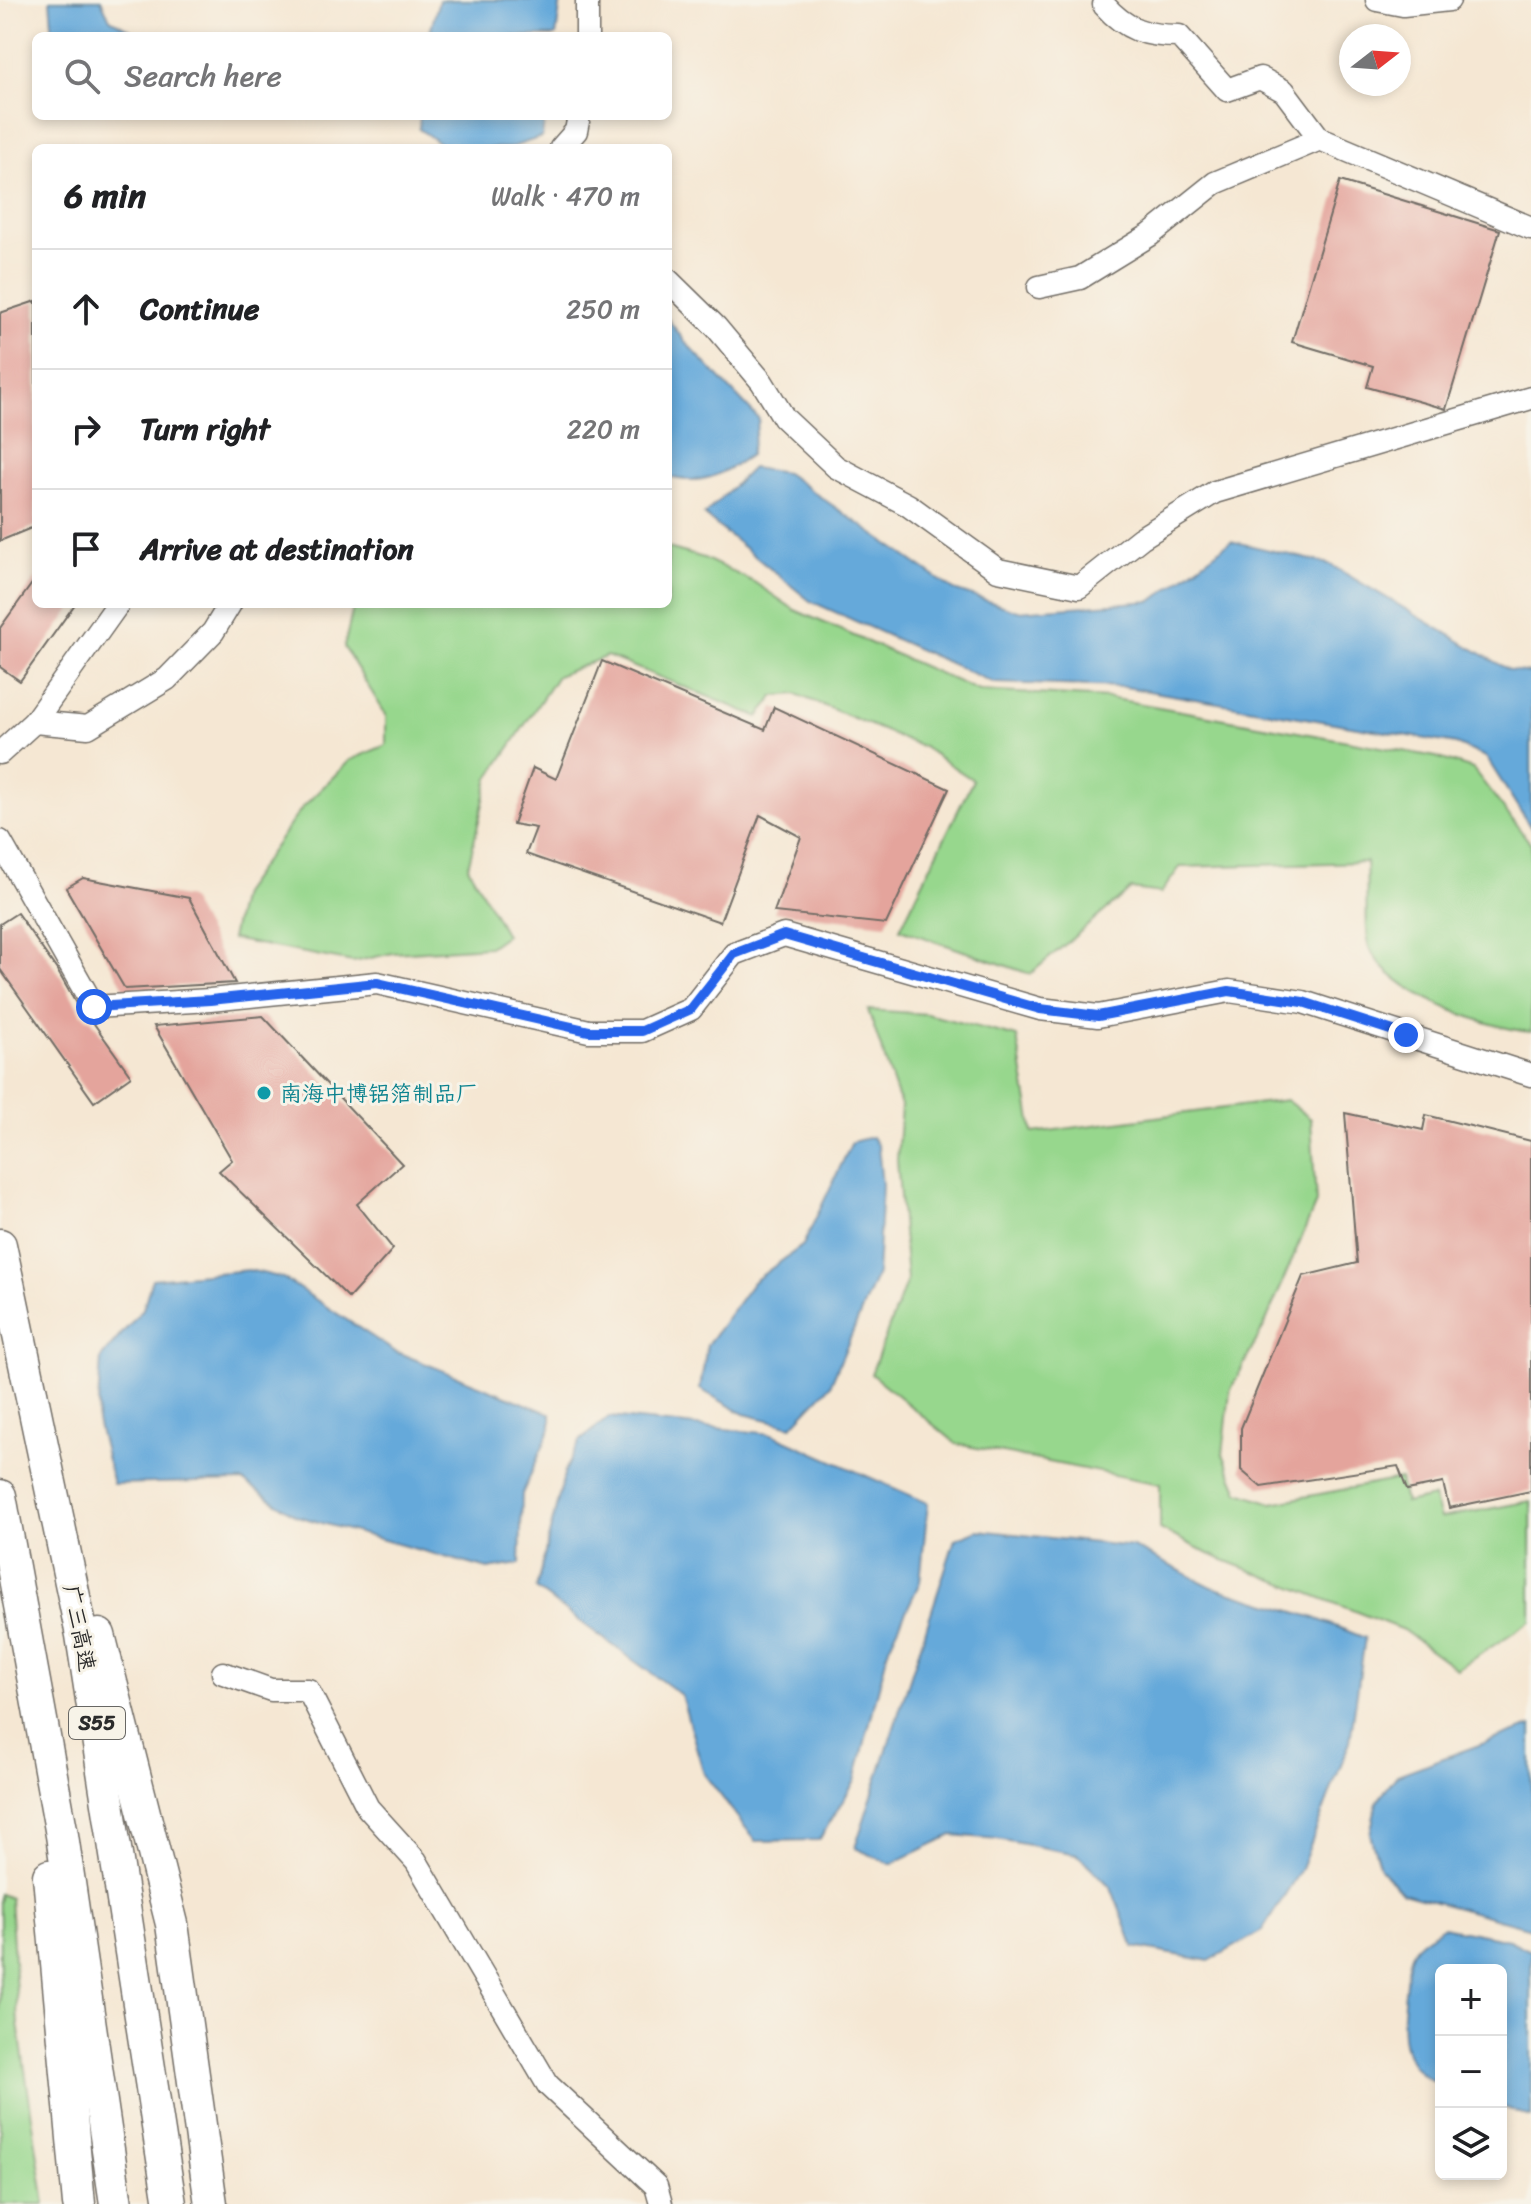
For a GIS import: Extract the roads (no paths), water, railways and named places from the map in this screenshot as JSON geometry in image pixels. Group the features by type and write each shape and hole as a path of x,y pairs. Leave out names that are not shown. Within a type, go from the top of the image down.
{"highway":[{"name":"广三高速","path":"0,1245 55,1500 112,1810 170,2204"},
{"name":"S55","path":"0,1496 62,1835 116,2204"},
{"path":"55,1500 112,1675 172,1924 211,2204"},
{"path":"32,1658 59,2009 79,2204"}],"street":[{"path":"587,0 587,32"},
{"path":"1377,0 1403,5 1449,0"},
{"path":"1104,5 1120,24 1149,36 1179,36 1227,90 1260,78 1284,91 1320,139 1531,228"},
{"path":"565,144 576,131 578,120"},
{"path":"1039,287 1080,278 1150,235 1215,183 1320,139"},
{"path":"672,284 716,327 762,382 784,418 836,467 908,505 998,570 1079,587 1141,538 1215,492 1531,398"},
{"path":"0,753 34,722 115,608"},
{"path":"34,722 88,727 167,679 213,632 228,608"},
{"path":"0,841 94,1007 210,1000 377,983 589,1031 642,1031 691,1009 734,954 784,935 1040,1009 1098,1016 1229,991 1303,1002 1531,1075"},
{"path":"223,1673 271,1690 308,1690 368,1808 416,1861 548,2085 656,2186 661,2204"}],"water":[{"path":"50,0 101,0 110,19 134,32 53,32"},
{"path":"439,0 561,0 557,32 430,32"},
{"path":"420,120 544,120 542,137 521,144 441,144 419,129"},
{"path":"672,324 759,419 750,455 711,477 672,478"},
{"path":"752,468 786,473 954,590 1018,611 1152,601 1231,541 1329,564 1509,670 1531,673 1531,828 1486,757 1456,744 1125,687 994,683 810,601 704,515"},
{"path":"872,1137 878,1146 882,1185 877,1274 830,1386 792,1426 744,1414 700,1389 707,1345 753,1282 803,1245 852,1142"},
{"path":"249,1270 283,1278 394,1351 551,1414 551,1428 522,1494 520,1564 488,1569 297,1516 243,1481 113,1484 97,1421 101,1358 143,1309 152,1279"},
{"path":"609,1417 772,1434 928,1503 920,1582 889,1647 855,1781 819,1840 756,1841 704,1774 681,1695 536,1589 565,1471 580,1441"},
{"path":"978,1530 1133,1547 1212,1587 1312,1617 1365,1638 1350,1741 1301,1869 1262,1931 1209,1961 1134,1947 1111,1887 1077,1854 997,1839 952,1835 891,1864 855,1848 955,1539"},
{"path":"1531,1726 1531,1928 1403,1893 1380,1868 1370,1834 1377,1802 1397,1775"},
{"path":"1443,1927 1509,1940 1531,1951 1531,2117 1507,2108 1507,1964 1435,1964 1435,2082 1416,2068 1409,2057 1403,2033 1408,1964 1411,1954 1423,1939"}],"place":[{"name":"南海中博铝箔制品厂","path":"264,1093"}]}
